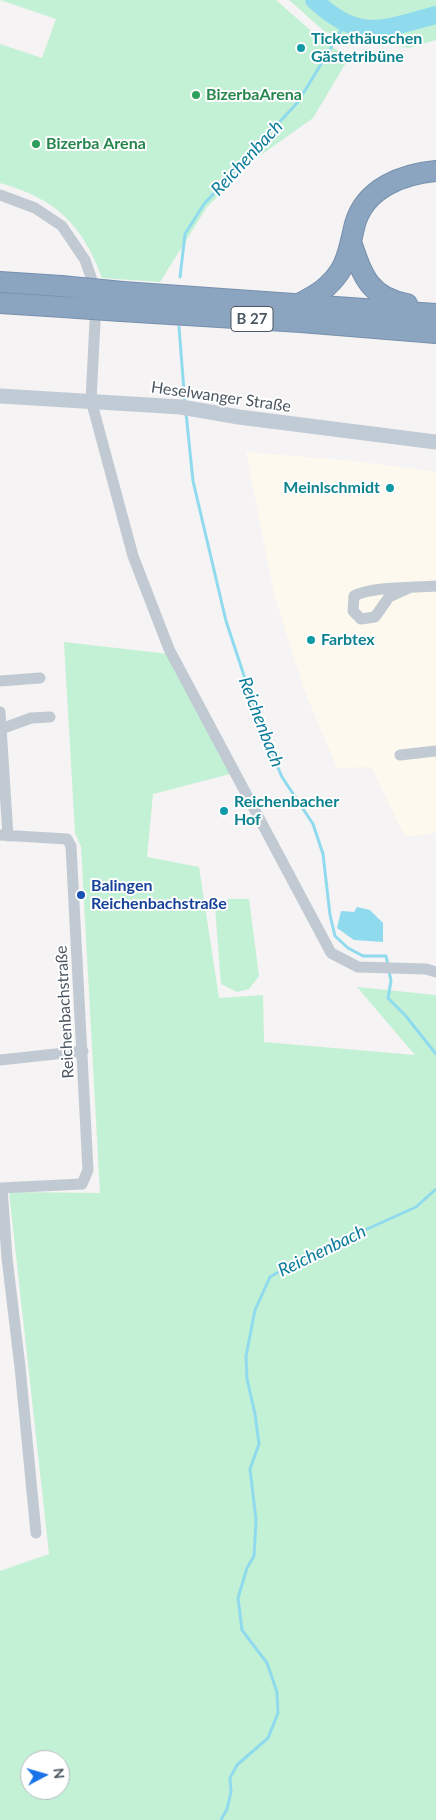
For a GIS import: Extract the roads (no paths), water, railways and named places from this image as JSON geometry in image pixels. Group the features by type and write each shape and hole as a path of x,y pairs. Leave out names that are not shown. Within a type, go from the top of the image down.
{"highway":[{"path":"299,304 325,290 342,270 355,222 366,203 382,187 404,177 436,171"},
{"path":"351,242 361,273 374,290 390,301 436,312"},
{"name":"B 27","path":"0,282 61,286 122,301 302,322 436,333"},
{"name":"B 27","path":"0,303 63,307 122,301 299,304 436,312"}],"street":[{"path":"0,195 35,208 62,226 84,260 92,280 96,302 91,400 133,556 169,649 331,953 358,968 388,967 426,969 436,972"},
{"name":"Heselwanger Straße","path":"0,396 91,400 181,407 239,417 436,442"},
{"path":"409,588 389,597 375,617 361,619 353,611 354,596 362,592 409,588 436,586"},
{"path":"0,681 40,678"},
{"path":"0,712 4,836"},
{"path":"1,731 31,718 50,717"},
{"path":"400,754 436,751"},
{"name":"Reichenbachstraße","path":"1,1188 82,1184 88,1170 73,855 67,839 4,836"},
{"path":"0,1060 83,1051"},
{"path":"1,1188 36,1533"}],"water":[{"path":"357,907 370,910 383,923 383,942 354,940 337,928 341,911 354,912"}],"waterway":[{"path":"314,0 330,14 345,22 372,29 401,25 436,15"},
{"name":"Reichenbach","path":"335,41 345,23"},
{"name":"Reichenbach","path":"180,277 185,234 204,204 298,102 332,46"},
{"name":"Reichenbach","path":"179,327 185,404"},
{"name":"Reichenbach","path":"186,413 193,481 226,621 263,733 282,777 313,824 323,854 330,915 335,936 348,948 363,956 386,956 388,965"},
{"name":"Reichenbach","path":"389,971 391,981 388,998 405,1015 436,1054"},
{"name":"Reichenbach","path":"221,1820 227,1809 231,1792 230,1778 237,1765 268,1738 278,1713 277,1692 267,1663 242,1630 238,1598 247,1568 254,1556 256,1520 250,1469 259,1444 255,1414 247,1379 246,1356 255,1310 270,1277 303,1258 416,1207 436,1189"}],"place":[{"name":"Tickethäuschen Gästetribüne","path":"301,48"},
{"name":"BizerbaArena","path":"196,95"},
{"name":"Bizerba Arena","path":"36,144"},
{"name":"Meinlschmidt","path":"390,488"},
{"name":"Farbtex","path":"311,640"},
{"name":"Reichenbacher Hof","path":"224,811"},
{"name":"Balingen Reichenbachstraße","path":"81,895"}]}
